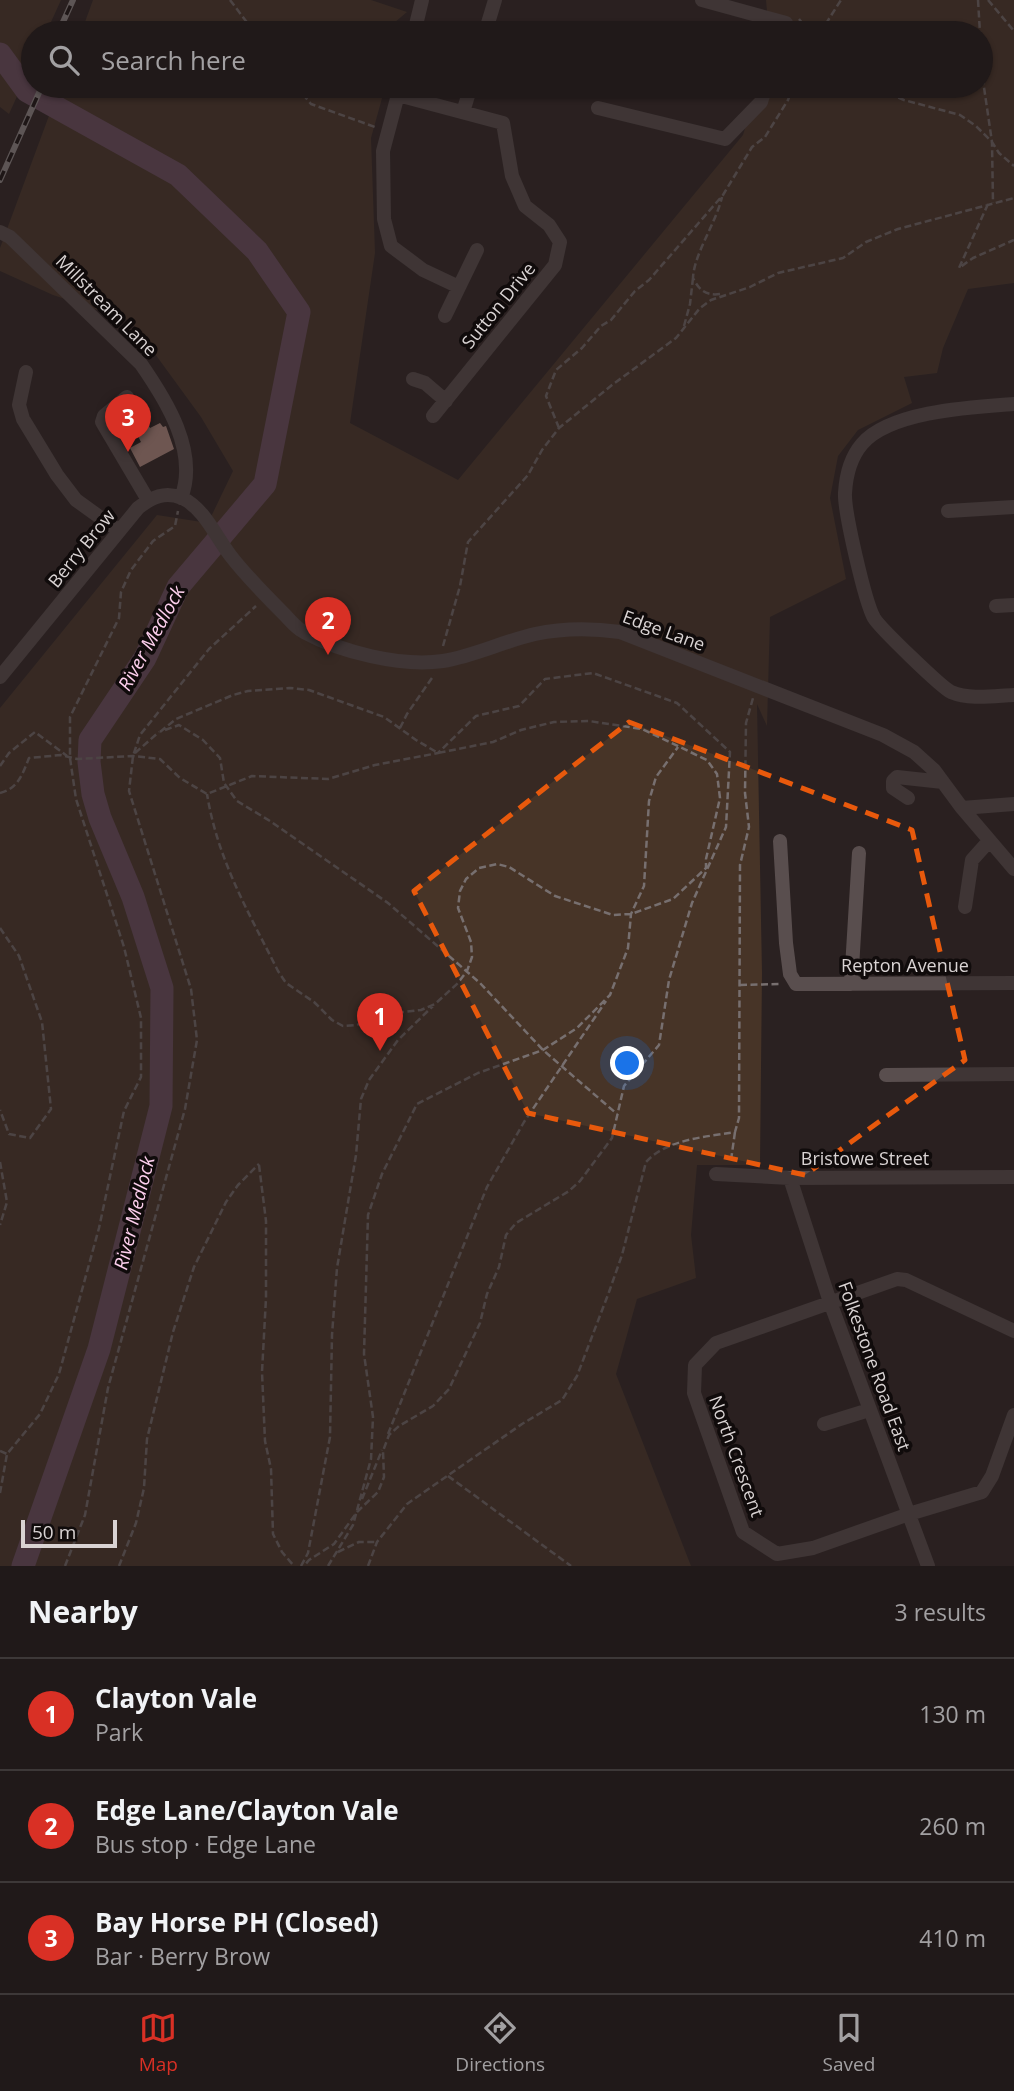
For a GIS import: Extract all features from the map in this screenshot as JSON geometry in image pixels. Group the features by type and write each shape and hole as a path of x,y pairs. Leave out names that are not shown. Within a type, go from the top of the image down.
{"street":[{"path":"417,21 422,0"},
{"path":"489,21 495,0"},
{"path":"702,0 764,21"},
{"path":"397,98 383,151 384,219 391,246 422,270 459,287"},
{"name":"Sutton Drive","path":"422,98 503,123 512,176 525,206 549,225 560,242 555,265 433,416"},
{"path":"463,112 467,98"},
{"path":"598,108 725,139 762,98"},
{"name":"Millstream Lane","path":"0,232 10,237 141,364 156,385 181,436 187,477 181,498"},
{"path":"445,316 477,250"},
{"path":"26,372 19,405 23,419 57,475 76,500 119,531"},
{"path":"413,379 425,383 446,401"},
{"path":"127,397 104,416 102,422 148,500 161,495 181,498"},
{"path":"1014,404 951,409 883,427 862,443 849,466 845,496 867,603 875,620 948,691 968,697 1014,695"},
{"name":"Edge Lane","path":"181,498 208,523 229,555 302,631 353,652 413,662 442,661 536,634 598,629 620,632 883,734 914,752 934,770 962,808 1014,869"},
{"name":"Berry Brow","path":"0,677 119,531 148,500"},
{"path":"948,511 1014,507"},
{"path":"996,606 1014,605"},
{"path":"908,798 893,788 893,781 897,777 943,782"},
{"path":"962,808 1014,804"},
{"path":"780,841 786,943 790,974 796,984"},
{"path":"965,907 972,860 989,841"},
{"path":"851,984 859,853"},
{"name":"Repton Avenue","path":"796,984 1014,983"},
{"path":"886,1075 1014,1074"},
{"name":"Bristowe Street","path":"716,1174 790,1178 1014,1177"},
{"name":"Folkestone Road East","path":"790,1178 830,1302 928,1566"},
{"name":"North Crescent","path":"1014,1331 906,1280 897,1279 716,1343 695,1365 694,1394 743,1532 778,1554 813,1548 982,1492 992,1476 1014,1415"},
{"path":"824,1424 870,1410"}],"path":[{"path":"230,0 246,21"},
{"path":"828,21 841,0"},
{"path":"978,0 979,21"},
{"path":"988,0 1014,32"},
{"path":"306,98 311,104 388,131"},
{"path":"559,428 546,396 555,370 582,348 601,326 611,320 723,195 752,147 765,137 789,98"},
{"path":"899,98 960,115 992,142 999,153 1014,166"},
{"path":"986,98 992,142 993,203"},
{"path":"684,327 696,261 719,212 723,195"},
{"path":"693,278 701,290 710,295 727,293 750,287 778,273 843,258 866,242 898,229 1014,198"},
{"path":"988,204 959,268 973,258 1014,240"},
{"path":"400,728 442,661 443,643 460,586 468,542 528,475 559,428 676,338 700,308 727,293"},
{"path":"0,1493 7,1454 40,1414 60,1374 99,1228 124,1111 141,1077 141,1018 124,947 76,799 70,758 70,717 119,618 121,592 131,570 153,541 175,526 181,498"},
{"path":"65,1566 85,1515 108,1388 185,1109 197,1040 191,989 129,790 133,756 140,735 209,649 267,597"},
{"path":"302,1566 334,1544 357,1512 379,1492 384,1477 383,1451 389,1435 433,1406 449,1389 480,1323 486,1294 499,1266 506,1235 516,1223 569,1191 580,1181 612,1138 624,1086 659,1045 669,979 692,904 726,827 730,752 677,703 593,673 545,679 519,706 476,716 438,752"},
{"path":"732,1175 735,1132 739,1118 740,865 749,827 745,793 747,723 757,685"},
{"path":"133,756 176,719 233,695 248,691 290,688 309,690 384,717 438,752"},
{"path":"207,794 252,776 328,779 375,765 493,741 521,730 554,723 589,721 642,729 707,760 717,774 720,798 706,868 673,899 631,914 613,915 555,896 509,867 497,864 479,867 466,879 460,891 458,908 471,942 472,957 467,971 398,1040 369,1080 361,1099 356,1155 337,1268 332,1335 330,1437 308,1553 302,1566"},
{"path":"160,732 179,725 203,740 220,758 227,786 237,802 270,821 388,902 467,971 543,1050 618,1114"},
{"path":"0,765 9,752 35,732 70,758"},
{"path":"357,1512 487,1187 524,1122 610,995 628,948 631,914 644,886 649,801 656,777 678,747"},
{"path":"0,793 8,791 22,778 29,758 61,755 77,759 133,756 160,759 180,778 207,794"},
{"path":"207,794 212,828 226,868 286,983 343,1026 357,1026 385,1014 421,1010 448,992"},
{"path":"0,928 19,956 42,1021 51,1109 30,1138 9,1134 0,1110"},
{"path":"739,985 796,984"},
{"path":"328,1566 353,1525 370,1459 373,1417 364,1354 368,1215 382,1174 417,1104 478,1073 543,1050 578,1028 610,995"},
{"path":"368,1566 377,1542 407,1504 522,1424 562,1400 576,1376 613,1279 646,1162 655,1153 690,1140 735,1132"},
{"path":"0,1162 7,1202 0,1225"},
{"path":"119,1566 136,1523 144,1488 147,1440 173,1332 194,1267 226,1202 259,1164 266,1222 262,1372 265,1441 271,1469 273,1534 282,1552 294,1566"},
{"path":"0,1451 7,1454"},
{"path":"448,1476 571,1566"},
{"path":"337,1552 359,1542 377,1542"}],"highlighted area":[{"path":"629,722 912,830 965,1060 805,1175 528,1113 414,891"}],"shaded area":[{"path":"0,0 61,0 51,21 21,21 21,88 9,114 0,107"},
{"path":"93,0 371,0 407,12 396,21 85,21"},
{"path":"766,0 1014,0 1014,283 968,289 943,348 937,373 904,377 912,403 858,430 838,456 830,498 846,579 770,617 767,726 757,704 762,973 760,1165 697,1165 691,1235 696,1278 637,1299 616,1374 691,1566 0,1566 0,708 157,515 208,523 233,471 201,417 131,321 53,295 0,271 0,248 56,98 382,98 371,138 375,253 350,423 458,480 743,135 754,98 993,98 993,21 768,21"}],"building":[{"path":"147,423 150,428 160,423 163,427 166,426 174,449 140,467 130,448 141,442 135,430"}],"waterway":[{"name":"River Medlock","path":"0,54 21,83"},
{"name":"River Medlock","path":"23,1566 99,1349 161,1106 162,988 133,897 100,818 93,794 89,762 90,740 145,658 178,587 265,484 299,312 257,251 178,175 40,98"}],"railway":[{"path":"63,21 73,0"},
{"path":"0,180 37,98"}],"place":[{"name":"Bay Horse PH (Closed)","path":"128,452"},
{"name":"Edge Lane/Clayton Vale","path":"328,655"},
{"name":"Clayton Vale","path":"380,1051"}]}
